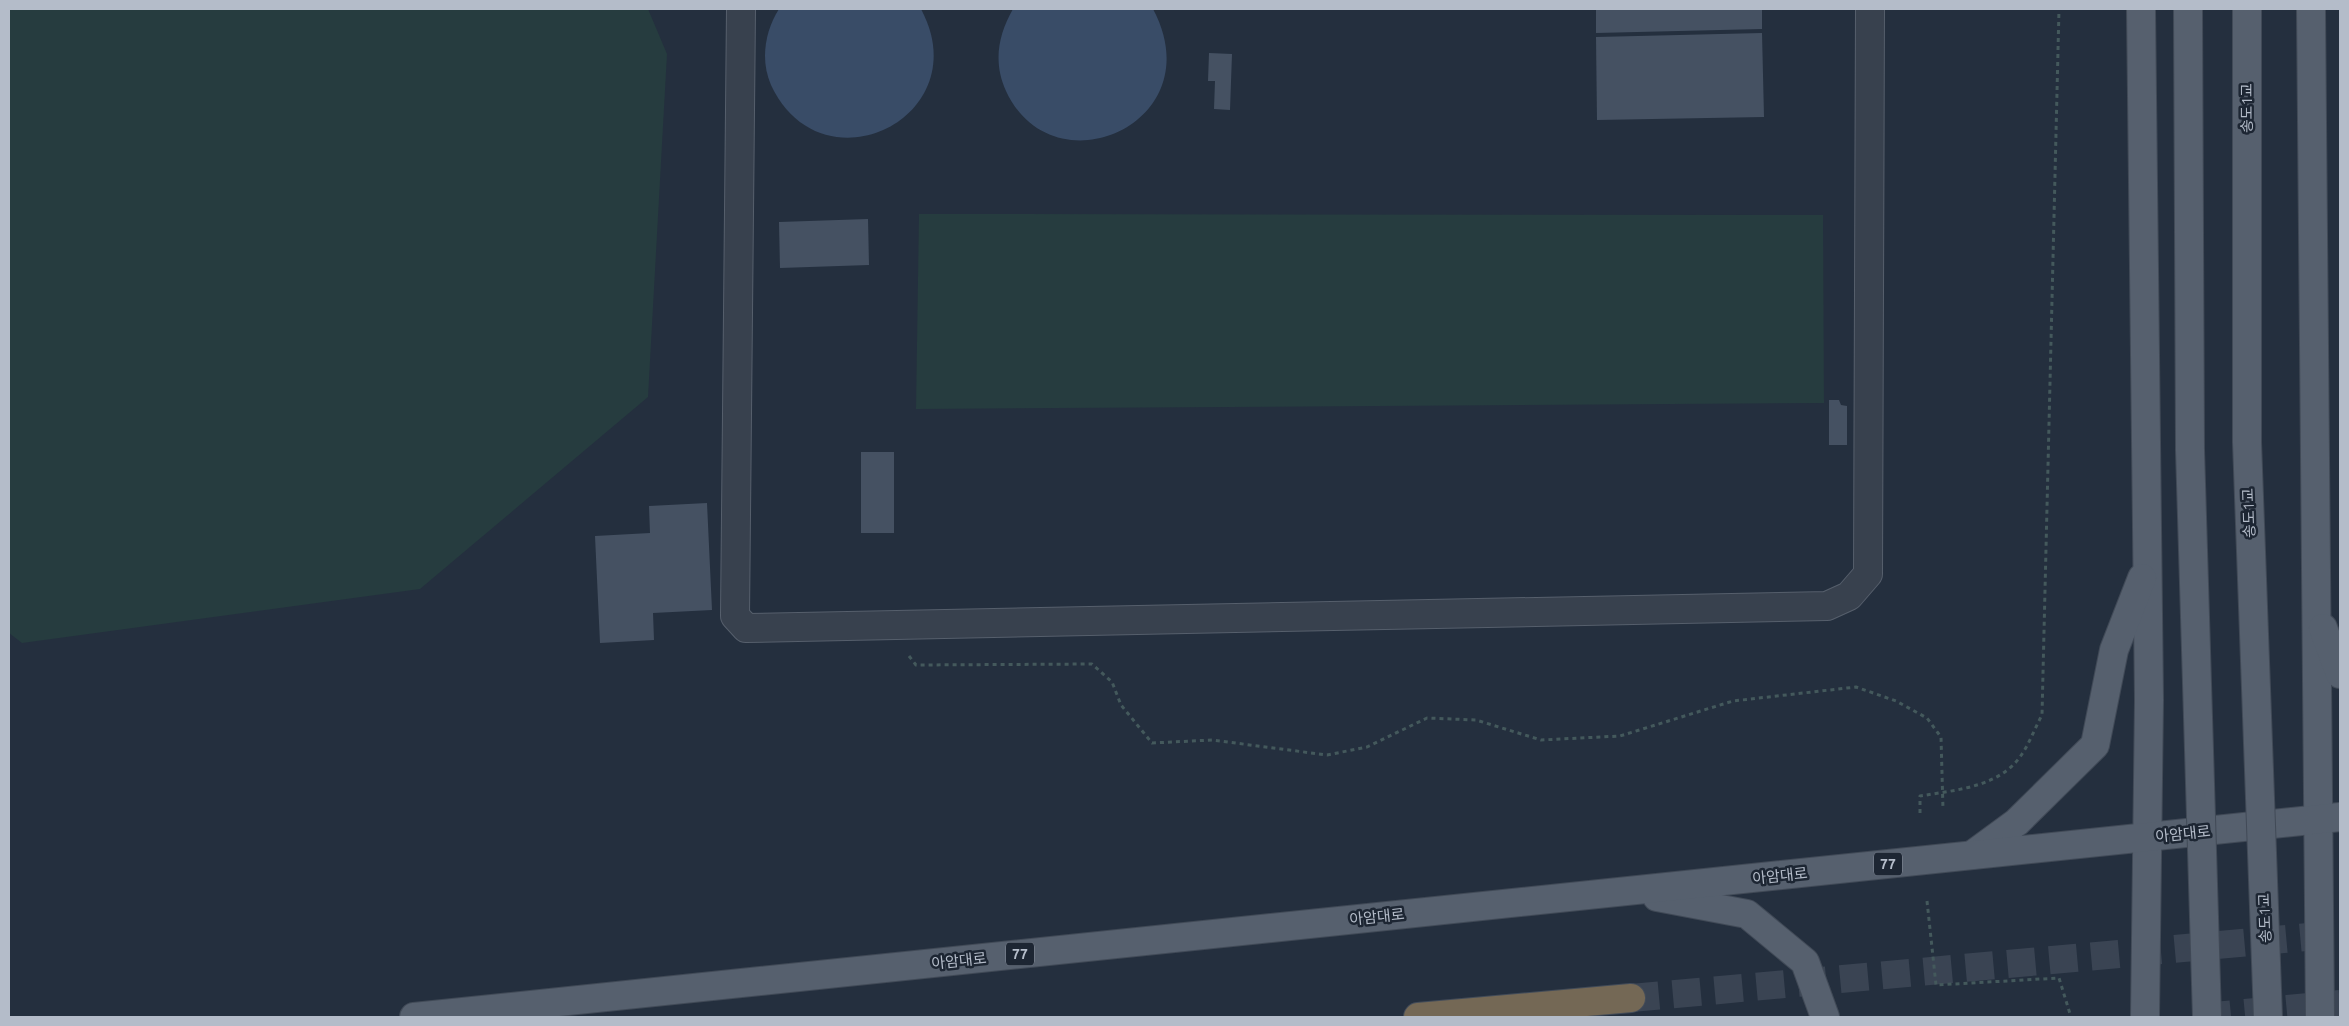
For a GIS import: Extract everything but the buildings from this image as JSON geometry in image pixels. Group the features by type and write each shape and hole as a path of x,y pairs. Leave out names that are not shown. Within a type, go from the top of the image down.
{"highway":[{"path":"1418,1017 1631,998"}],"main road":[{"path":"2141,9 2149,838 2145,1017"},
{"path":"2188,9 2190,450 2207,1017"},
{"name":"송도1교","path":"2247,9 2247,442 2268,1017"},
{"path":"2311,9 2316,611 2329,818 2320,1017"},
{"path":"1971,856 2017,822 2095,745 2114,650 2147,565"},
{"path":"2316,611 2340,674"},
{"name":"아암대로","path":"414,1017 2329,818"},
{"path":"1626,892 1747,914 1806,962 1825,1017"}],"lane":[{"path":"741,9 735,616 746,628 1827,606 1849,596 1868,574 1870,9"}],"path":[{"path":"1920,813 1920,796 1996,779 2021,756 2042,715 2059,9"},
{"path":"905,652 916,665 1092,664 1112,682 1121,705 1152,743 1212,740 1327,754 1368,747 1427,718 1476,720 1541,740 1620,736 1733,701 1856,687 1896,701 1927,718 1941,738 1943,809"},
{"path":"1927,901 1936,985 2059,978 2070,1017"}],"green space":[{"path":"9,9 648,9 667,54 648,397 420,589 22,643 9,633"},
{"path":"919,214 1823,215 1824,403 916,409"}],"water":[{"path":"779,9 921,9 933,48 929,82 912,109 887,128 856,137 824,134 794,117 771,85 765,56 767,36"},
{"path":"1013,9 1153,9 1166,49 1162,84 1146,112 1120,131 1089,140 1057,137 1028,121 1006,91 999,70 1001,39"}],"tunnel":[{"path":"1631,998 2340,934"},
{"path":"2203,1017 2340,1004"}]}
